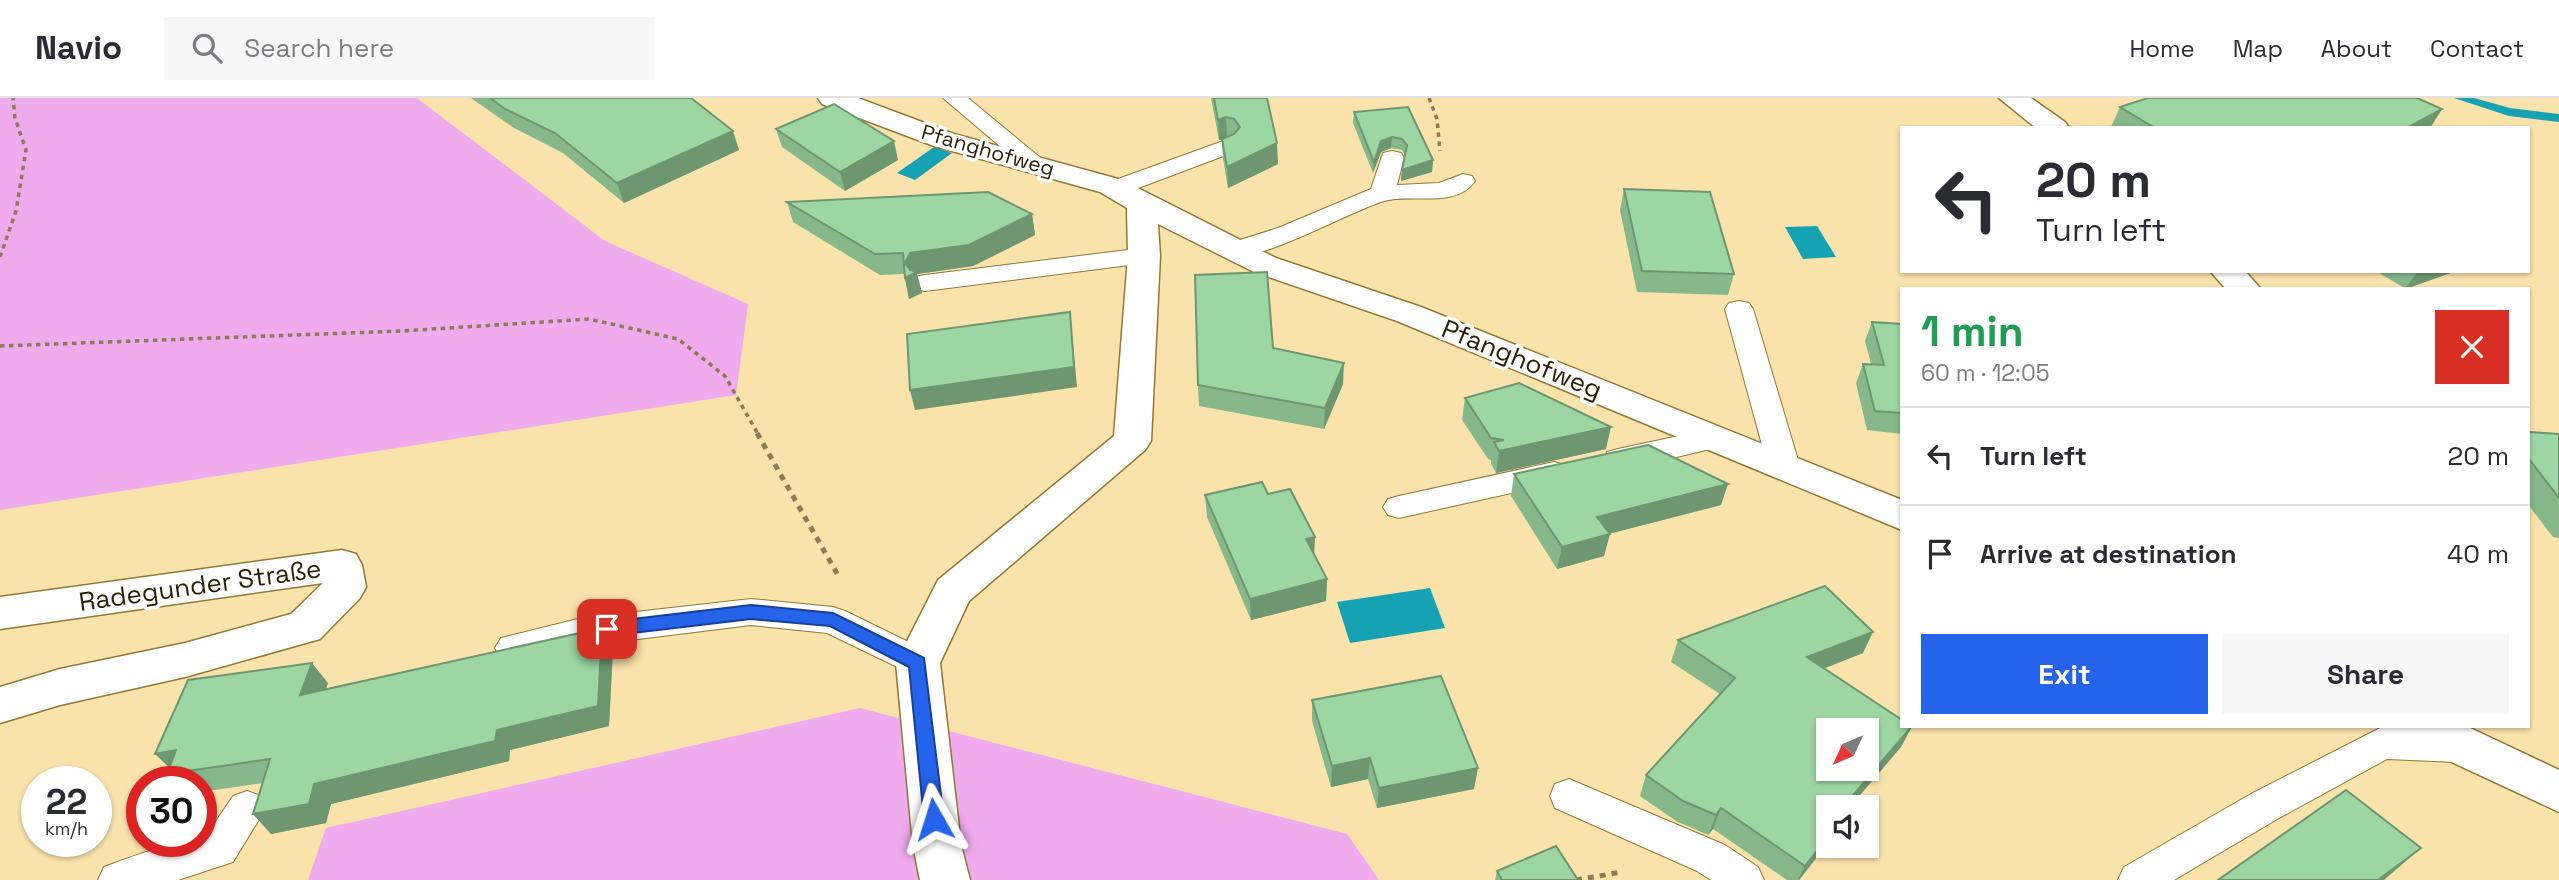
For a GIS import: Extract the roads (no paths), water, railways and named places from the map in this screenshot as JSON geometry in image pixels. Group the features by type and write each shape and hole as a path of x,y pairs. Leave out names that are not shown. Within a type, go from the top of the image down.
{"street":[{"name":"Pfanghofweg","path":"832,98 944,140 1037,165 1129,196 1265,265 1409,314 1900,515"},
{"path":"2013,98 2051,126"},
{"path":"944,880 937,845 918,663 953,592 1132,442 1144,256 1129,196"},
{"path":"2228,273 2243,287"},
{"name":"Radegunder Straße","path":"0,613 342,565 345,587 305,626 186,660 60,687 0,705"},
{"path":"2428,728 2468,736 2559,792"}],"lane":[{"path":"954,98 1037,165"},
{"path":"1129,196 1226,147"},
{"path":"1382,193 1392,158"},
{"path":"1233,251 1287,233 1382,193 1443,190 1463,181"},
{"path":"925,283 1144,256"},
{"path":"1740,309 1784,467"},
{"path":"1399,507 1716,438"},
{"path":"476,657 582,632 751,612 833,620 918,663"},
{"path":"2138,880 2382,743 2468,736"},
{"path":"1569,796 1711,858 1744,880"},
{"path":"118,880 219,850 247,808"}],"water":[{"path":"934,147 952,153 915,180 897,173"},
{"path":"1817,226 1836,257 1803,259 1785,227"},
{"path":"1430,588 1445,628 1350,643 1337,602"}],"waterway":[{"path":"2460,98 2509,112 2559,118"}]}
